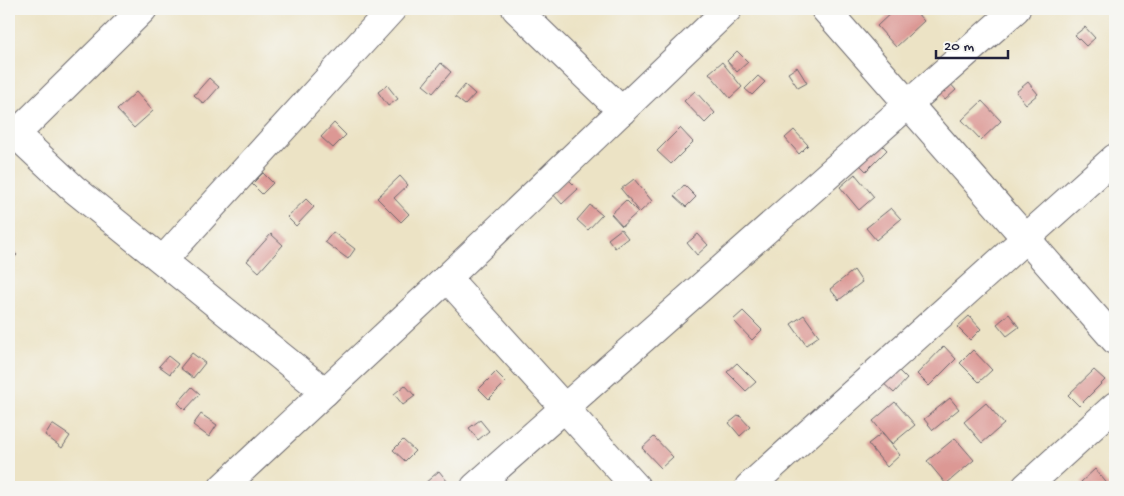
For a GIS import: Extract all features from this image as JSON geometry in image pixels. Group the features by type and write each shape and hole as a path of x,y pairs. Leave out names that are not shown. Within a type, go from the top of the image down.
{"street":[{"path":"143,9 12,132 74,189 325,392"},
{"path":"163,260 392,9"},
{"path":"516,9 622,110"},
{"path":"223,487 447,278 728,9"},
{"path":"825,9 1115,340"},
{"path":"475,487 1016,9"},
{"path":"749,487 1115,158"},
{"path":"447,278 564,410 636,487"},
{"path":"1026,487 1115,406"}],"building":[{"path":"895,9 913,9 924,21 896,47 877,26"},
{"path":"1085,27 1095,38 1086,46 1075,35"},
{"path":"737,51 748,62 737,72 727,61"},
{"path":"722,62 742,87 730,98 709,73"},
{"path":"441,63 451,72 433,93 423,85"},
{"path":"797,67 807,83 798,88 788,73"},
{"path":"758,76 765,82 752,95 745,89"},
{"path":"209,78 219,87 204,104 194,95"},
{"path":"948,81 956,90 945,100 937,90"},
{"path":"1028,82 1038,94 1026,104 1016,92"},
{"path":"387,85 398,99 388,106 378,92"},
{"path":"465,85 475,94 465,105 455,97"},
{"path":"695,91 715,113 705,123 684,101"},
{"path":"136,92 153,111 134,128 117,110"},
{"path":"982,101 1001,121 981,140 962,120"},
{"path":"334,123 346,135 333,148 321,137"},
{"path":"680,128 693,142 671,164 657,151"},
{"path":"794,130 808,145 799,154 785,138"},
{"path":"875,138 887,150 866,171 854,159"},
{"path":"263,173 273,183 262,194 252,184"},
{"path":"855,174 874,197 859,210 840,187"},
{"path":"400,176 408,185 394,198 409,214 401,222 377,198"},
{"path":"567,178 578,189 562,204 552,193"},
{"path":"634,179 652,201 640,212 621,189"},
{"path":"684,185 696,197 686,207 674,196"},
{"path":"306,199 314,207 296,226 287,217"},
{"path":"626,200 638,212 622,226 611,214"},
{"path":"590,205 602,215 588,230 577,220"},
{"path":"891,208 901,219 876,240 866,228"},
{"path":"621,229 628,238 615,248 608,239"},
{"path":"333,232 355,249 348,259 325,242"},
{"path":"271,234 283,245 259,272 247,261"},
{"path":"698,234 708,245 697,255 687,243"},
{"path":"9,248 17,255 9,263"},
{"path":"854,270 862,282 839,300 830,289"},
{"path":"743,311 762,330 752,340 733,320"},
{"path":"1009,314 1019,327 1007,336 997,324"},
{"path":"804,315 819,336 806,345 791,324"},
{"path":"969,316 981,329 970,340 957,327"},
{"path":"944,346 956,359 929,386 917,374"},
{"path":"973,350 992,370 979,382 960,363"},
{"path":"192,353 205,363 193,378 180,368"},
{"path":"168,356 178,364 170,374 159,366"},
{"path":"737,363 756,382 746,391 727,372"},
{"path":"896,368 907,379 894,393 882,382"},
{"path":"1094,370 1105,380 1079,406 1068,395"},
{"path":"496,372 506,382 489,399 479,389"},
{"path":"405,385 415,396 403,405 394,394"},
{"path":"192,387 200,394 185,410 178,403"},
{"path":"950,398 959,409 933,430 924,419"},
{"path":"895,402 915,425 892,444 873,421"},
{"path":"986,403 1004,424 982,443 964,422"},
{"path":"201,414 217,425 209,437 193,425"},
{"path":"739,415 750,427 740,436 729,423"},
{"path":"480,420 489,431 478,440 469,428"},
{"path":"52,424 70,436 62,448 45,435"},
{"path":"882,433 900,455 887,467 868,444"},
{"path":"654,437 673,457 661,468 642,448"},
{"path":"955,438 974,460 946,484 927,461"},
{"path":"403,440 415,451 405,461 393,450"},
{"path":"1095,469 1110,487 1085,487 1081,482"},
{"path":"439,471 447,481 439,487 426,487 424,484"}]}
